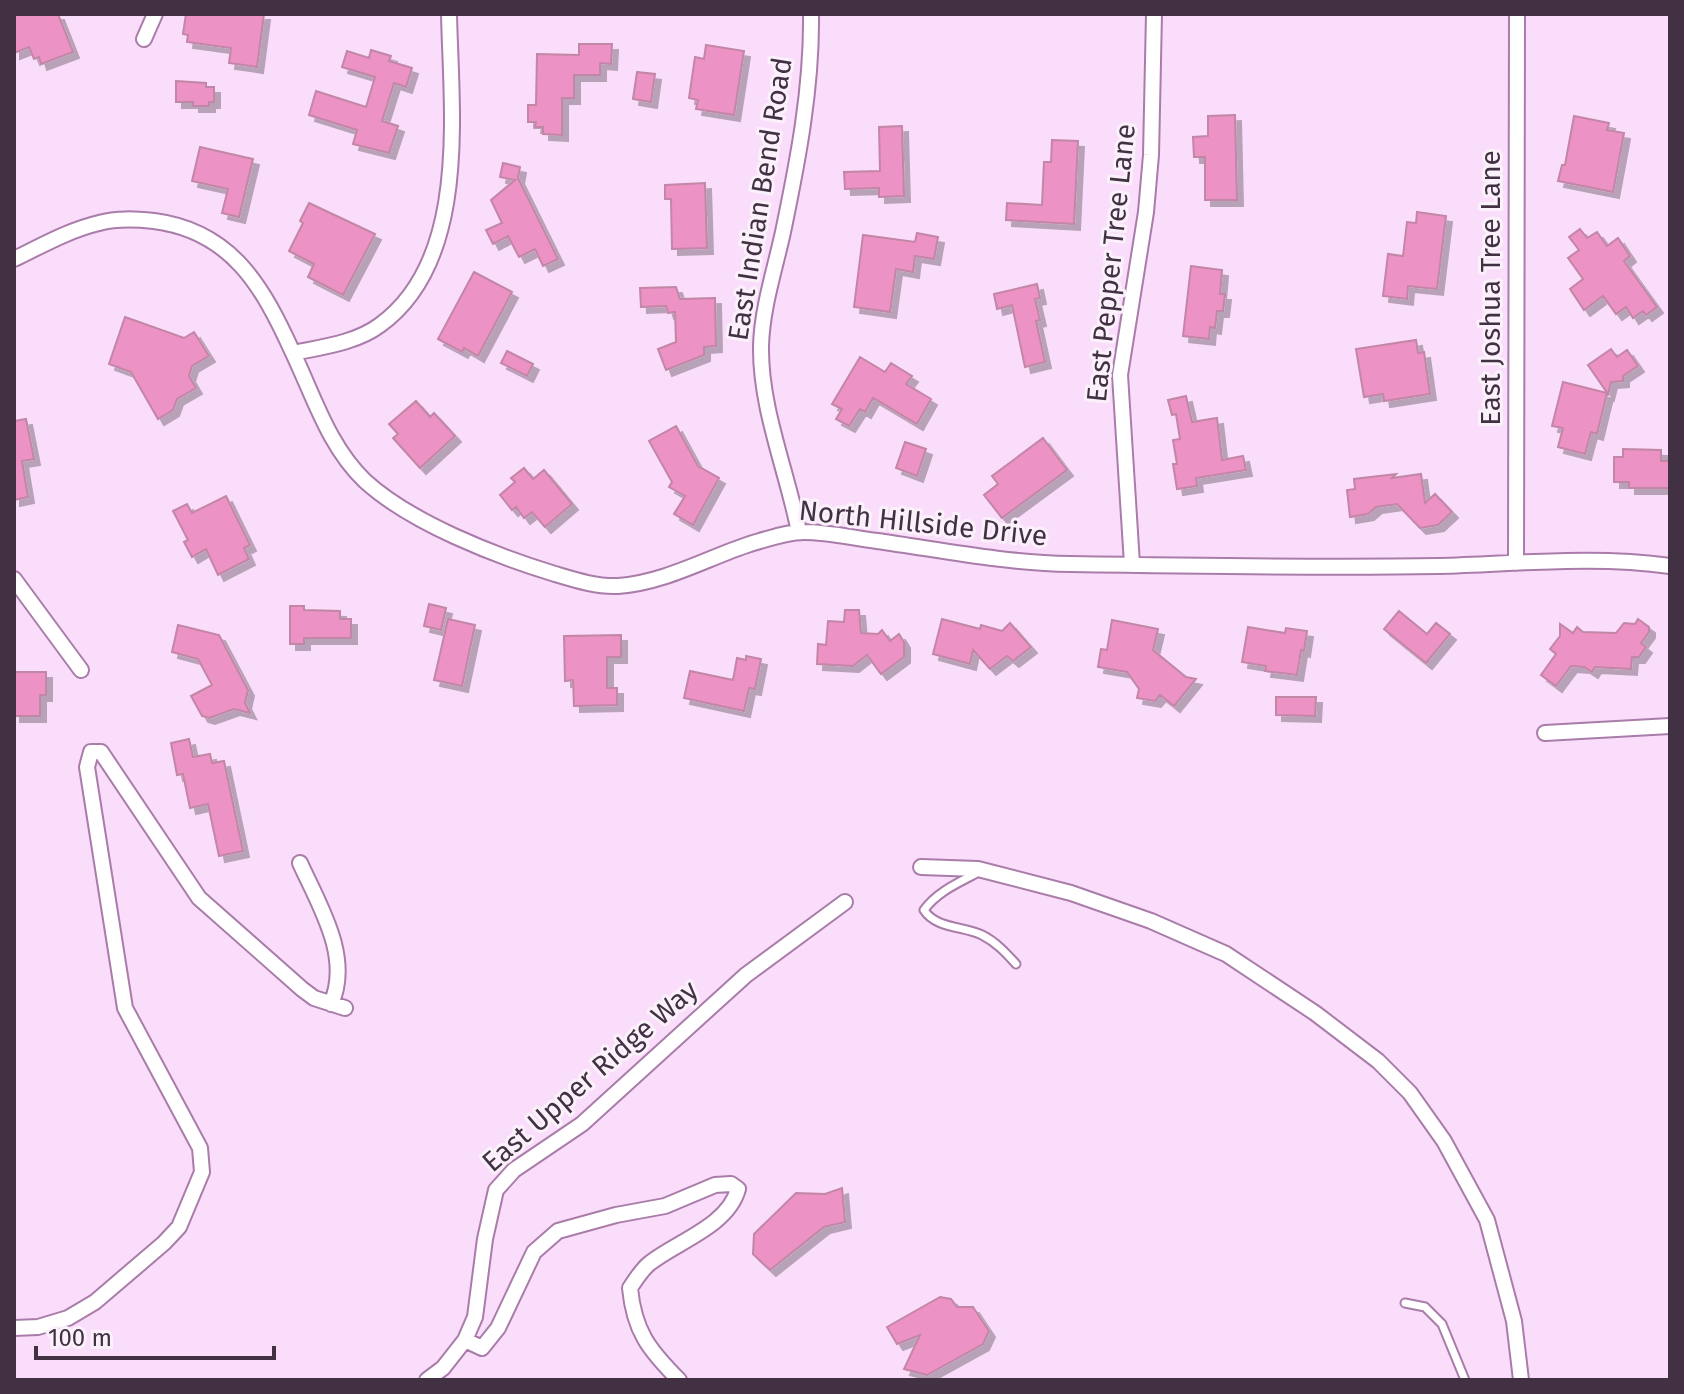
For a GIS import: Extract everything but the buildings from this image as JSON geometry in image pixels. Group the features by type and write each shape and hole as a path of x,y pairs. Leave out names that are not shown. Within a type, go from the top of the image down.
{"street":[{"path":"144,39 155,14"},
{"path":"293,353 358,338 379,327 402,307 429,265 446,200 452,159 449,14"},
{"name":"East Indian Bend Road","path":"799,532 767,398 761,346 803,133 811,52 811,14"},
{"name":"East Pepper Tree Lane","path":"1132,564 1120,375 1146,212 1151,155 1154,14"},
{"name":"East Joshua Tree Lane","path":"1516,563 1517,14"},
{"name":"North Hillside Drive","path":"14,259 71,232 116,220 170,223 200,233 224,248 252,275 293,353 320,415 338,447 364,480 436,528 503,556 596,585 618,586 658,578 719,554 799,532 1019,562 1363,566 1625,562 1670,566"},
{"path":"14,579 81,670"},
{"path":"1545,733 1670,726"},
{"path":"14,1328 38,1327 68,1318 95,1302 135,1270 179,1227 202,1172 200,1148 125,1008 87,767 91,752 101,752 199,898 302,989 314,998 338,1006 338,962 328,925 300,863"},
{"path":"921,867 983,870 1071,893 1151,921 1226,954 1315,1013 1378,1061 1410,1093 1444,1141 1487,1220 1514,1321 1521,1380"},
{"name":"East Upper Ridge Way","path":"427,1380 443,1368 465,1340 475,1317 485,1239 496,1190 514,1170 582,1124 746,975 845,902"},
{"path":"465,1340 482,1348 498,1328 534,1252 558,1231 665,1206 715,1185 731,1184 738,1189 735,1199 721,1215 649,1264 630,1288 638,1329 659,1361 679,1380"}],"lane":[{"path":"983,870 947,889 924,910 939,922 985,936 1016,964"},
{"path":"1405,1303 1425,1307 1442,1324 1465,1380"}]}
